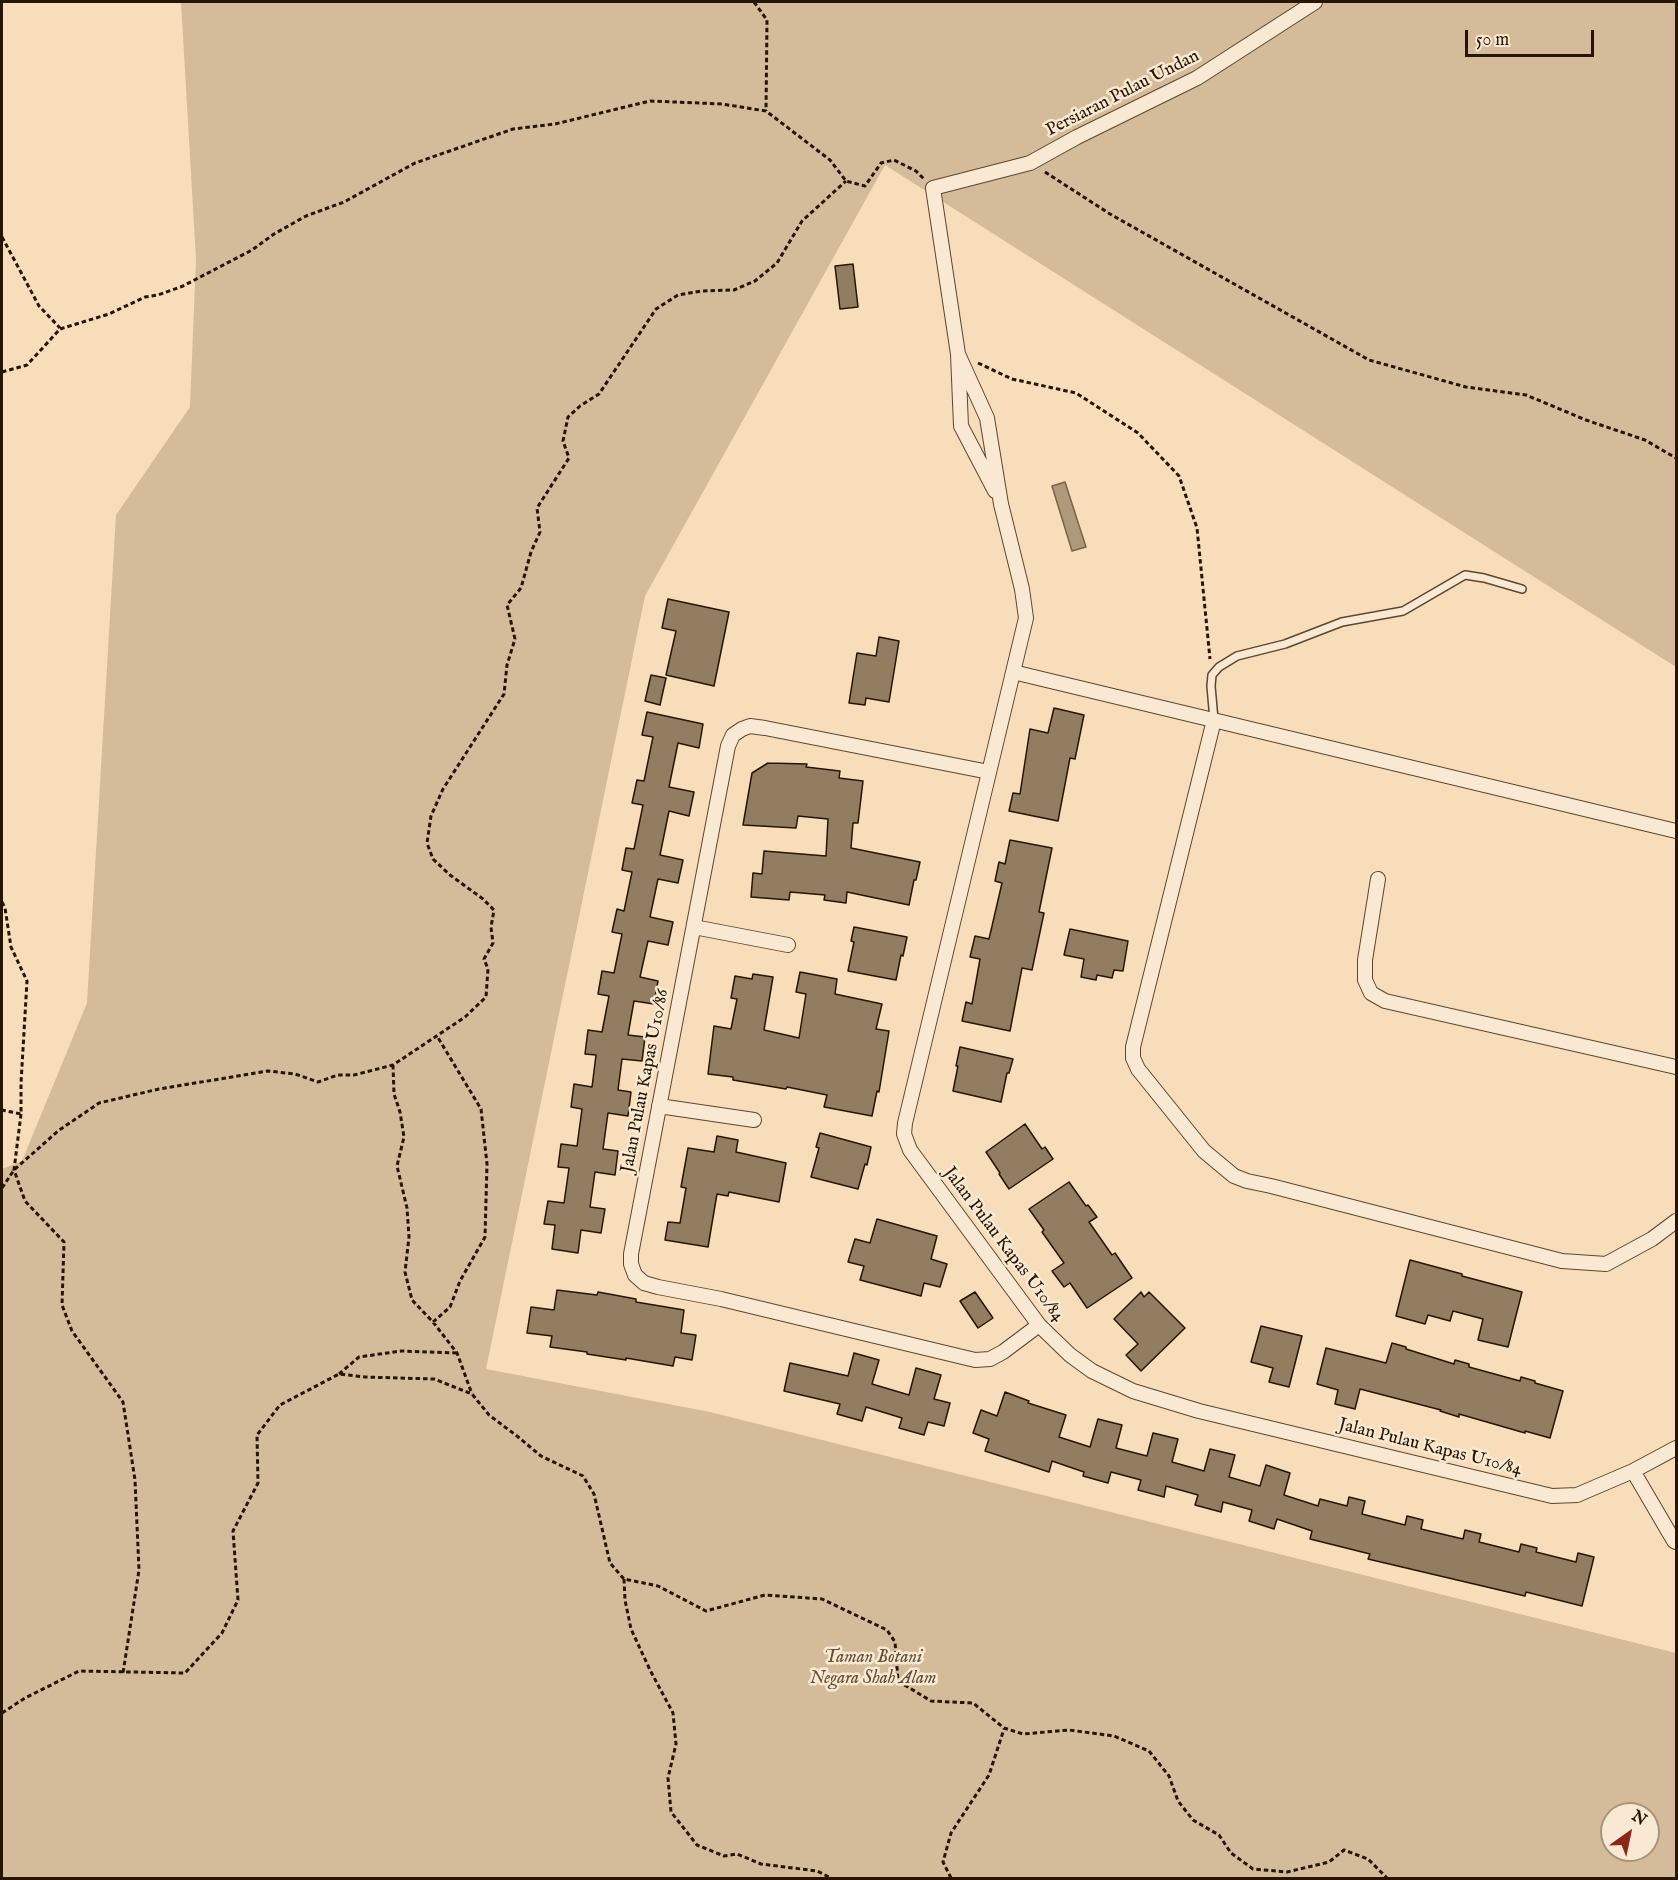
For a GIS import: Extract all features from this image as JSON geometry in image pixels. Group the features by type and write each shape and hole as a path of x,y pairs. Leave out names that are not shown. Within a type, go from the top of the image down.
{"street":[{"name":"Persiaran Pulau Undan","path":"933,188 1030,163 1077,137 1197,78 1315,2"},
{"path":"933,188 958,354 961,426 1001,504"},
{"path":"958,354 987,418 1001,504"},
{"name":"Jalan Pulau Kapas U10/84","path":"1001,504 1022,589 1026,618 905,1123 904,1134 910,1150 1039,1325 1070,1355 1092,1371 1133,1391 1199,1411 1552,1496 1577,1494 1633,1471 1677,1448"},
{"path":"1013,672 1677,831"},
{"path":"1214,720 1133,1047 1133,1058 1138,1069 1204,1151 1234,1176 1247,1181 1563,1261 1606,1264 1652,1239 1677,1221"},
{"name":"Jalan Pulau Kapas U10/86","path":"989,772 765,728 750,726 733,735 728,746 631,1254 631,1264 635,1275 644,1283 658,1287 721,1299 975,1360 990,1359 1003,1352 1039,1325"},
{"path":"1378,879 1365,960 1365,980 1371,993 1385,1001 1677,1067"},
{"path":"694,927 788,945"},
{"path":"659,1106 754,1120"},
{"path":"1633,1471 1674,1541 1677,1542"}],"lane":[{"path":"1214,720 1212,675 1219,667 1236,657 1285,644 1342,622 1403,611 1465,575 1522,589"}],"path":[{"path":"754,2 767,20 766,111"},
{"path":"2,372 27,365 60,329 109,314 144,297 183,286 252,250 274,234 306,216 344,202 415,163 513,129 555,124 650,101 722,105 766,111 830,160 846,181 865,186 881,163 894,160 916,171 933,188"},
{"path":"1030,163 1110,214 1369,360 1466,387 1526,395 1586,420 1645,440 1677,458"},
{"path":"2,1188 14,1170 58,1131 99,1103 159,1089 268,1071 294,1074 318,1082 338,1075 354,1075 393,1065 465,1017 486,997 488,969 484,959 493,943 490,927 494,910 433,859 427,843 431,816 443,789 504,694 507,665 515,639 507,605 521,588 531,552 540,532 537,508 569,458 563,441 567,417 599,393 656,309 678,295 701,291 734,290 755,282 777,262 802,221 846,181"},
{"path":"2,237 39,306 60,329"},
{"path":"958,354 1012,379 1076,393 1138,433 1179,476 1197,528 1212,675"},
{"path":"2,902 11,947 27,981 21,1114 14,1170 25,1201 64,1242 62,1305 72,1331 123,1402 135,1480 139,1570 123,1673"},
{"path":"433,1322 450,1307 460,1281 485,1238 487,1164 481,1109 437,1035"},
{"path":"393,1065 394,1094 404,1137 397,1167 407,1208 405,1272 412,1300 457,1353 472,1394 489,1415 541,1456 583,1476 594,1494 610,1563 624,1578 658,1586 706,1611 765,1595 822,1599 887,1630 895,1642 898,1682 931,1701 973,1703 1004,1728 1023,1734 1069,1730 1114,1736 1149,1752 1169,1776 1178,1800 1193,1820 1219,1835 1231,1853 1254,1869 1287,1872 1329,1862 1344,1851 1368,1859 1387,1878"},
{"path":"2,1110 21,1114"},
{"path":"2,1713 25,1698 78,1671 185,1673 222,1633 238,1600 233,1531 258,1483 257,1436 280,1405 339,1374 359,1357 401,1351 457,1353"},
{"path":"339,1374 434,1379 472,1394"},
{"path":"624,1578 625,1600 631,1629 673,1713 675,1744 668,1778 671,1812 697,1845 723,1856 737,1854 761,1864 817,1871 831,1878"},
{"path":"951,1878 943,1862 951,1833 989,1775 1004,1728"}],"green space":[{"name":"Taman Botani Negara Shah Alam","path":"181,2 1676,2 1676,667 885,165 645,596 486,1369 710,1412 1676,1653 1676,1878 2,1878 2,1169 22,1161 87,1003 116,515 190,407 196,259"}],"shaded area":[{"path":"1065,482 1086,547 1072,551 1052,486"}],"building":[{"path":"853,264 858,307 840,309 835,266"},
{"path":"668,599 729,612 714,686 666,675 676,631 662,628"},
{"path":"879,637 899,641 889,702 866,698 865,705 849,703 857,653 876,656"},
{"path":"651,675 666,678 660,705 645,701"},
{"path":"1054,708 1084,715 1075,759 1070,758 1058,821 1009,811 1013,793 1020,794 1030,729 1048,733"},
{"path":"647,712 703,724 699,748 678,743 669,787 694,792 689,816 669,811 660,855 683,860 678,883 658,879 650,917 673,922 668,945 648,941 640,977 658,981 654,1004 634,1001 628,1035 645,1037 642,1061 622,1059 618,1090 631,1092 628,1116 608,1113 603,1149 618,1151 615,1175 595,1172 590,1207 605,1209 601,1233 581,1230 578,1253 552,1249 555,1225 544,1224 548,1201 564,1203 569,1168 558,1167 561,1144 577,1146 582,1109 571,1107 574,1084 592,1087 596,1055 585,1054 588,1030 602,1032 609,996 598,994 602,971 614,973 622,934 612,932 617,909 624,911 632,872 622,870 626,848 634,849 643,805 632,803 637,780 644,781 653,737 642,735"},
{"path":"768,763 807,764 806,767 840,771 839,778 863,781 858,823 853,823 851,848 920,862 909,905 847,892 846,903 824,900 825,895 790,892 789,900 751,897 753,873 762,874 764,851 826,856 828,819 798,816 796,828 743,825 752,773"},
{"path":"1010,840 1052,848 1039,912 1044,913 1032,970 1022,968 1010,1031 962,1021 966,1002 972,1004 980,959 970,957 975,936 989,939 1002,883 995,881 999,862 1005,864"},
{"path":"854,927 907,937 896,980 848,971 854,942 851,941"},
{"path":"1070,929 1128,941 1123,971 1114,970 1112,978 1097,975 1096,980 1081,977 1084,959 1064,955"},
{"path":"800,972 837,979 835,994 882,1004 876,1029 889,1031 879,1092 877,1091 872,1116 824,1107 827,1095 708,1074 714,1026 731,1029 737,999 731,998 735,976 752,979 753,974 773,977 764,1030 799,1038 806,994 796,992"},
{"path":"960,1047 1013,1059 1009,1073 1007,1073 1001,1102 953,1091"},
{"path":"1025,1124 1042,1149 1045,1147 1053,1159 1009,1189 986,1152"},
{"path":"820,1133 871,1147 858,1189 811,1177 819,1148 816,1147"},
{"path":"717,1136 738,1140 736,1152 786,1163 779,1202 729,1192 728,1196 717,1194 708,1247 665,1240 668,1222 680,1223 686,1188 681,1187 688,1148 714,1152"},
{"path":"1069,1182 1097,1217 1089,1222 1112,1255 1115,1253 1132,1278 1087,1308 1070,1283 1064,1287 1052,1271 1064,1263 1029,1209"},
{"path":"877,1219 937,1236 931,1259 947,1264 940,1287 924,1283 921,1296 860,1280 864,1266 848,1262 855,1239 870,1243"},
{"path":"1410,1260 1522,1292 1508,1347 1478,1340 1483,1319 1453,1311 1450,1321 1428,1315 1425,1324 1396,1316"},
{"path":"557,1290 597,1295 598,1292 636,1299 636,1302 684,1310 681,1333 696,1335 692,1360 675,1357 673,1366 550,1347 552,1336 527,1333 531,1307 554,1310"},
{"path":"975,1292 993,1318 978,1328 960,1301"},
{"path":"1141,1292 1144,1297 1149,1292 1185,1328 1141,1371 1126,1355 1138,1344 1114,1319"},
{"path":"1261,1326 1302,1336 1289,1387 1269,1382 1273,1368 1251,1362"},
{"path":"1392,1343 1454,1364 1455,1360 1469,1364 1469,1367 1520,1381 1521,1377 1563,1391 1550,1438 1459,1414 1459,1417 1441,1410 1360,1389 1355,1409 1335,1404 1338,1390 1317,1384 1326,1348 1386,1363"},
{"path":"854,1353 879,1360 872,1384 909,1395 916,1368 941,1375 934,1399 950,1403 944,1426 928,1422 924,1435 899,1428 902,1418 866,1407 862,1421 837,1414 840,1404 784,1391 790,1363 848,1376"},
{"path":"1005,1392 1029,1401 1028,1403 1066,1415 1059,1437 1090,1447 1098,1419 1122,1425 1116,1448 1147,1456 1153,1433 1178,1439 1172,1462 1204,1471 1210,1449 1235,1455 1229,1477 1260,1486 1266,1465 1290,1473 1284,1495 1318,1506 1320,1499 1347,1506 1349,1497 1365,1501 1362,1514 1405,1525 1407,1516 1423,1520 1421,1529 1463,1539 1465,1530 1481,1534 1479,1542 1519,1552 1521,1544 1537,1548 1536,1552 1576,1562 1578,1553 1594,1557 1582,1606 1526,1592 1525,1596 1368,1559 1370,1554 1310,1539 1312,1531 1277,1519 1274,1529 1249,1521 1252,1510 1223,1502 1221,1512 1195,1505 1198,1495 1166,1486 1164,1497 1138,1490 1141,1480 1111,1472 1108,1483 1083,1476 1084,1472 1052,1461 1049,1472 985,1451 989,1439 973,1433 981,1410 997,1416"}]}
